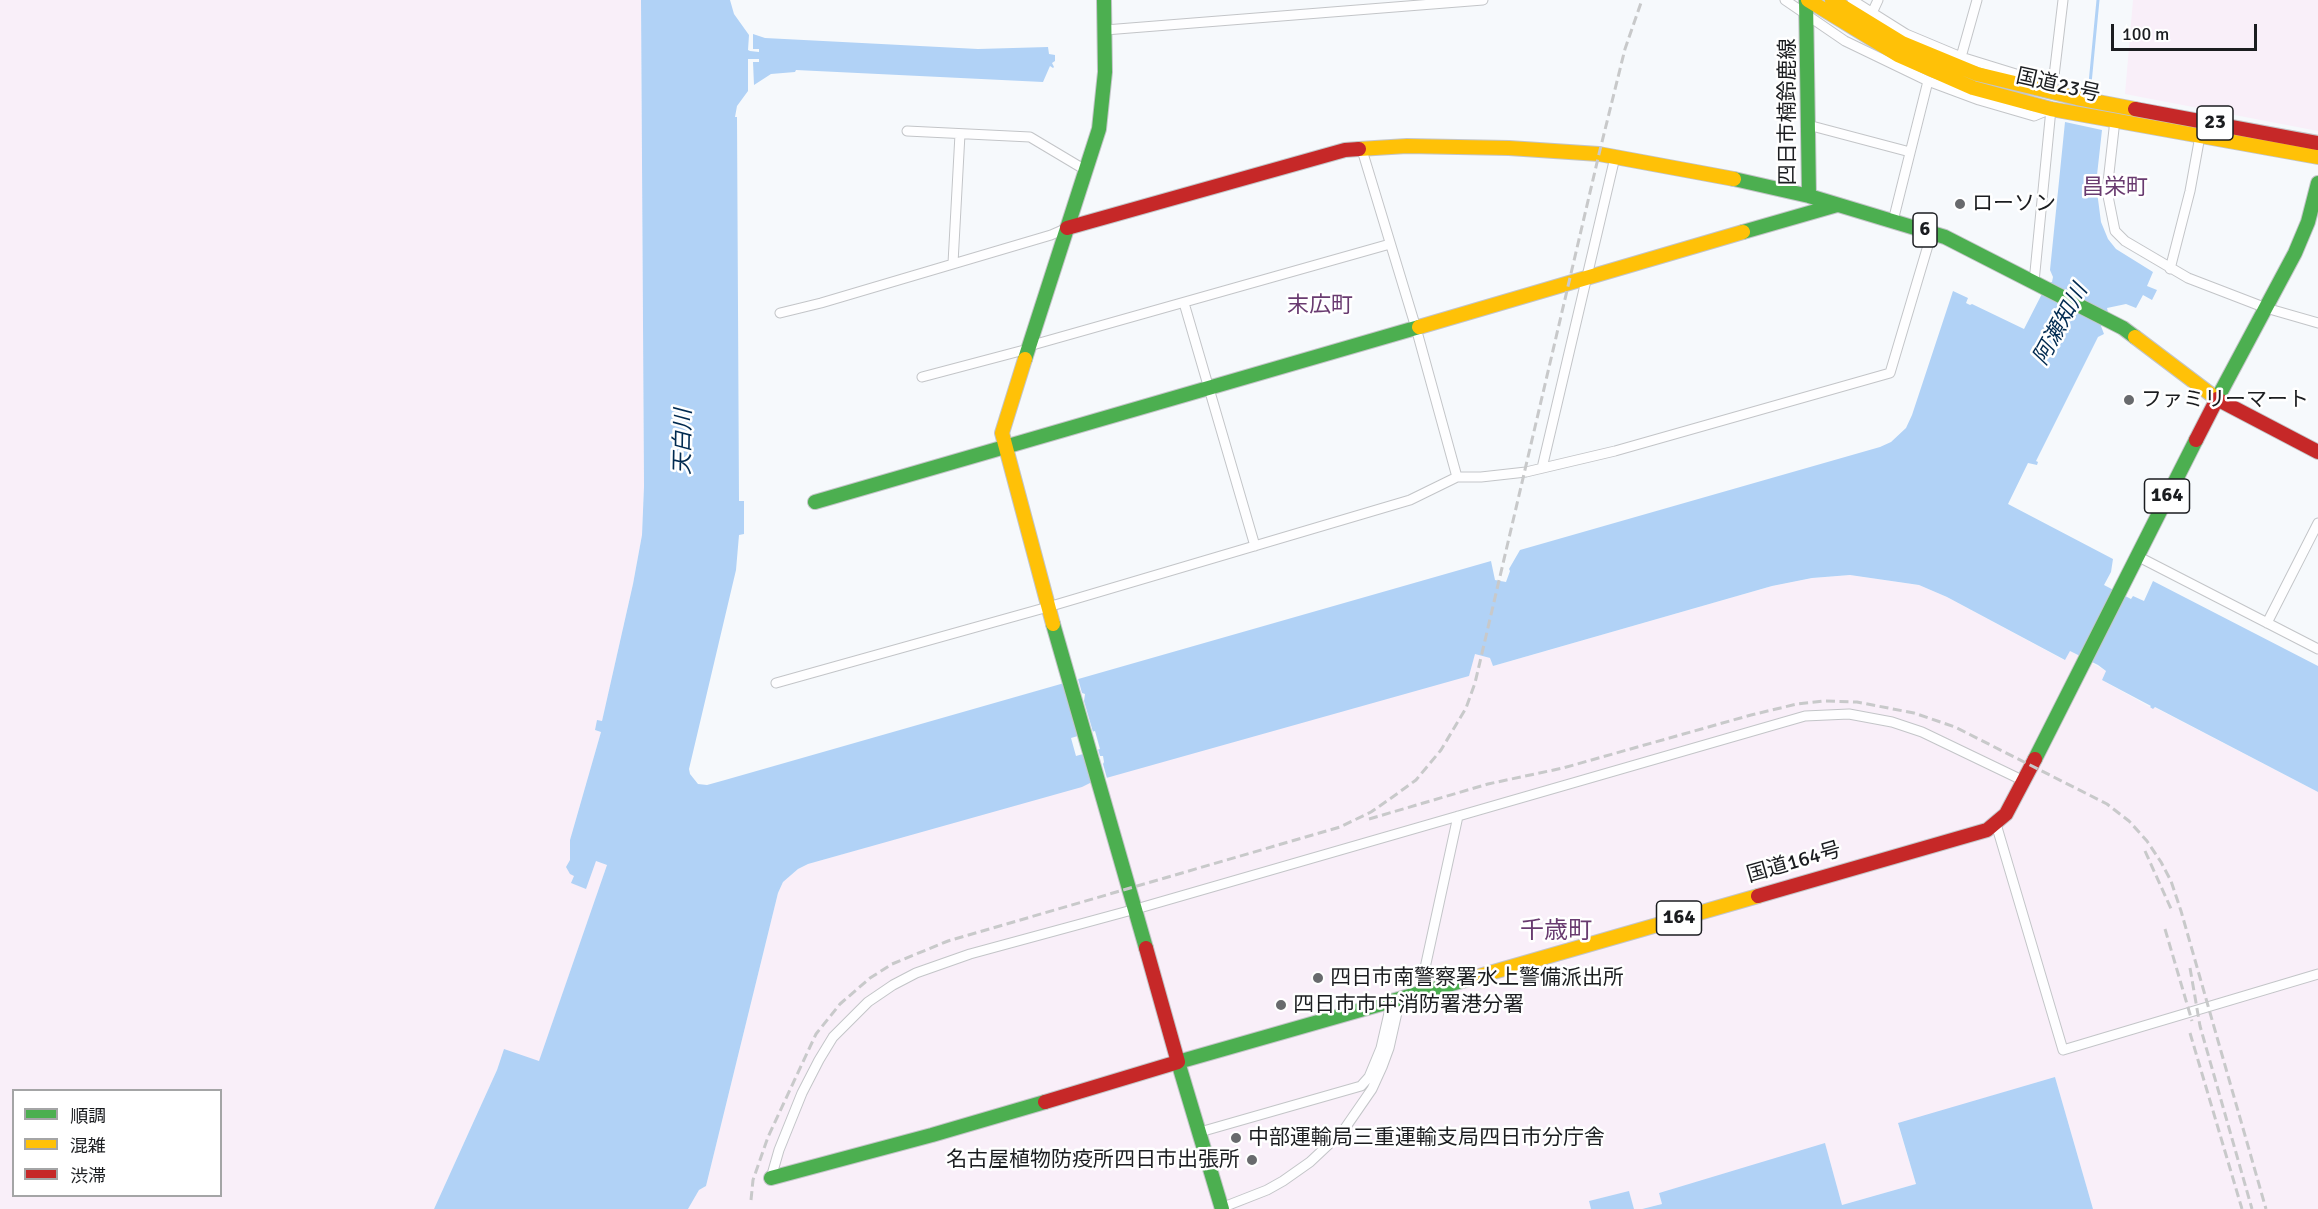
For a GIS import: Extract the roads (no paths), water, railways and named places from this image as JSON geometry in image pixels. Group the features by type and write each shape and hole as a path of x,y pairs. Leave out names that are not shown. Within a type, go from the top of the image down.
{"main road":[{"path":"1104,0 1104,98 1099,129 1002,434 1048,607 1222,1208"},
{"name":"四日市楠鈴鹿線","path":"1807,0 1809,196 1932,232 2037,284 2123,328 2217,399"},
{"name":"国道23号","path":"1807,0 1973,88 2053,109 2318,157"},
{"name":"国道23号","path":"1832,0 1900,49 1977,74 2052,93 2318,143"},
{"path":"1067,228 1345,150 1407,146 1498,147 1562,151 1713,174 1809,196"},
{"path":"2318,183 2308,222 2295,253 2217,399 2318,452"},
{"path":"815,501 1837,205"},
{"name":"164","path":"1996,824 2006,814 2024,781 2217,399"},
{"name":"国道164号","path":"771,1178 932,1135 1420,991 1987,830 1996,824"}],"street":[{"path":"1105,30 1483,0"},
{"path":"1785,0 1845,41 1881,61 1928,81 1979,100 2034,116 2053,109 2037,284"},
{"path":"1852,0 1906,34 1961,57 2035,80 2052,93"},
{"path":"1872,13 1878,0"},
{"path":"1961,57 1977,0"},
{"path":"2052,93 2063,0"},
{"path":"1893,221 1928,81"},
{"path":"2115,120 2107,191 2115,231 2125,241 2188,278 2264,311 2318,323"},
{"path":"1808,125 1910,152"},
{"path":"907,131 1030,137 1087,171"},
{"path":"953,263 960,134"},
{"path":"2170,268 2190,191 2200,136"},
{"path":"1362,150 1416,328 1457,477"},
{"path":"1542,468 1615,158"},
{"path":"780,313 1051,235 1067,228"},
{"path":"776,683 1048,607 1410,500 1457,477 1481,477 1542,468 1615,451 1890,373 1932,232"},
{"path":"922,377 1390,244"},
{"path":"1184,303 1254,546"},
{"path":"2267,623 2318,523"},
{"path":"2137,556 2318,649"},
{"path":"771,1178 778,1150 819,1060 833,1037 868,1002 916,973 942,964 1805,716 1850,714 1892,722 1922,732 2024,781"},
{"path":"1420,991 1458,816"},
{"path":"1996,824 2063,1050 2318,974"},
{"path":"1200,1132 1361,1086 1369,1077 1381,1048 1396,999"},
{"path":"1222,1208 1267,1190 1283,1180 1320,1153 1343,1131 1372,1089 1382,1067 1389,1048 1396,999"}],"water":[{"name":"天白川","path":"641,0 730,0 734,14 749,35 748,50 750,51 759,52 759,49 753,49 753,34 765,38 978,49 1048,47 1049,54 1055,55 1055,61 1052,63 1054,67 1050,66 1043,82 796,70 795,72 771,74 754,85 753,62 759,62 759,59 748,59 748,91 737,106 735,117 737,117 739,501 744,501 744,534 739,535 736,570 689,769 698,784 707,785 1491,561 1495,580 1506,582 1509,569 1520,550 1891,442 1906,428 1912,415 1953,291 1968,298 1966,303 2024,329 2048,282 2052,282 2053,277 2050,270 2065,122 2102,130 2096,184 2101,222 2108,239 2116,249 2153,272 2147,286 2157,290 2152,300 2143,295 2136,308 2126,304 2107,308 2108,312 2101,326 2104,334 2098,337 2036,461 2037,465 2028,463 2008,504 2113,559 2111,572 2104,585 2131,599 2133,596 2144,601 2153,581 2318,666 2318,792 2155,707 2153,709 2102,680 2106,671 2098,665 2070,651 2065,660 1947,597 1919,585 1850,575 1812,578 1772,586 1493,666 1490,658 1475,654 1469,676 808,864 783,882 778,893 706,1186 699,1190 688,1209 434,1209 497,1070 504,1049 539,1061 607,865 596,861 586,889 571,883 574,876 566,867 570,860 570,840 601,732 595,730 597,720 602,721 633,584 642,535 644,486","holes":["1095,731 1100,749 1076,756 1071,738"]},
{"path":"2055,1077 2093,1209 1642,1209 1662,1204 1659,1193 1825,1143 1842,1205 1916,1184 1898,1123"},
{"path":"1629,1191 1634,1209 1591,1209 1589,1201"}],"waterway":[{"name":"阿瀬知川","path":"2089,94 2098,0"}],"railway":[{"path":"751,1200 753,1180 768,1137 816,1034 840,1004 870,978 892,964 948,941 1340,827 1371,812 1416,780 1441,750 1466,708 1475,683 1599,154 1625,49 1642,0"},
{"path":"1369,819 1488,784 1563,768 1797,704 1824,701 1857,702 1914,713 1955,727 2107,804 2129,821 2147,841 2161,862 2171,881 2181,911 2266,1209"},
{"path":"2145,851 2172,911"},
{"path":"2165,929 2192,1021"},
{"path":"2190,968 2200,1026 2252,1209"},
{"path":"2190,1033 2242,1209"}],"place":[{"name":"ローソン","path":"1960,204"},
{"name":"ファミリーマート","path":"2129,400"},
{"name":"四日市南警察署水上警備派出所","path":"1318,978"},
{"name":"四日市市中消防署港分署","path":"1281,1005"},
{"name":"中部運輸局三重運輸支局四日市分庁舎","path":"1236,1138"},
{"name":"名古屋植物防疫所四日市出張所","path":"1252,1160"}],"district":[{"name":"昌栄町","path":"2115,188"},
{"name":"末広町","path":"1320,306"},
{"name":"千歳町","path":"1556,932"}]}
